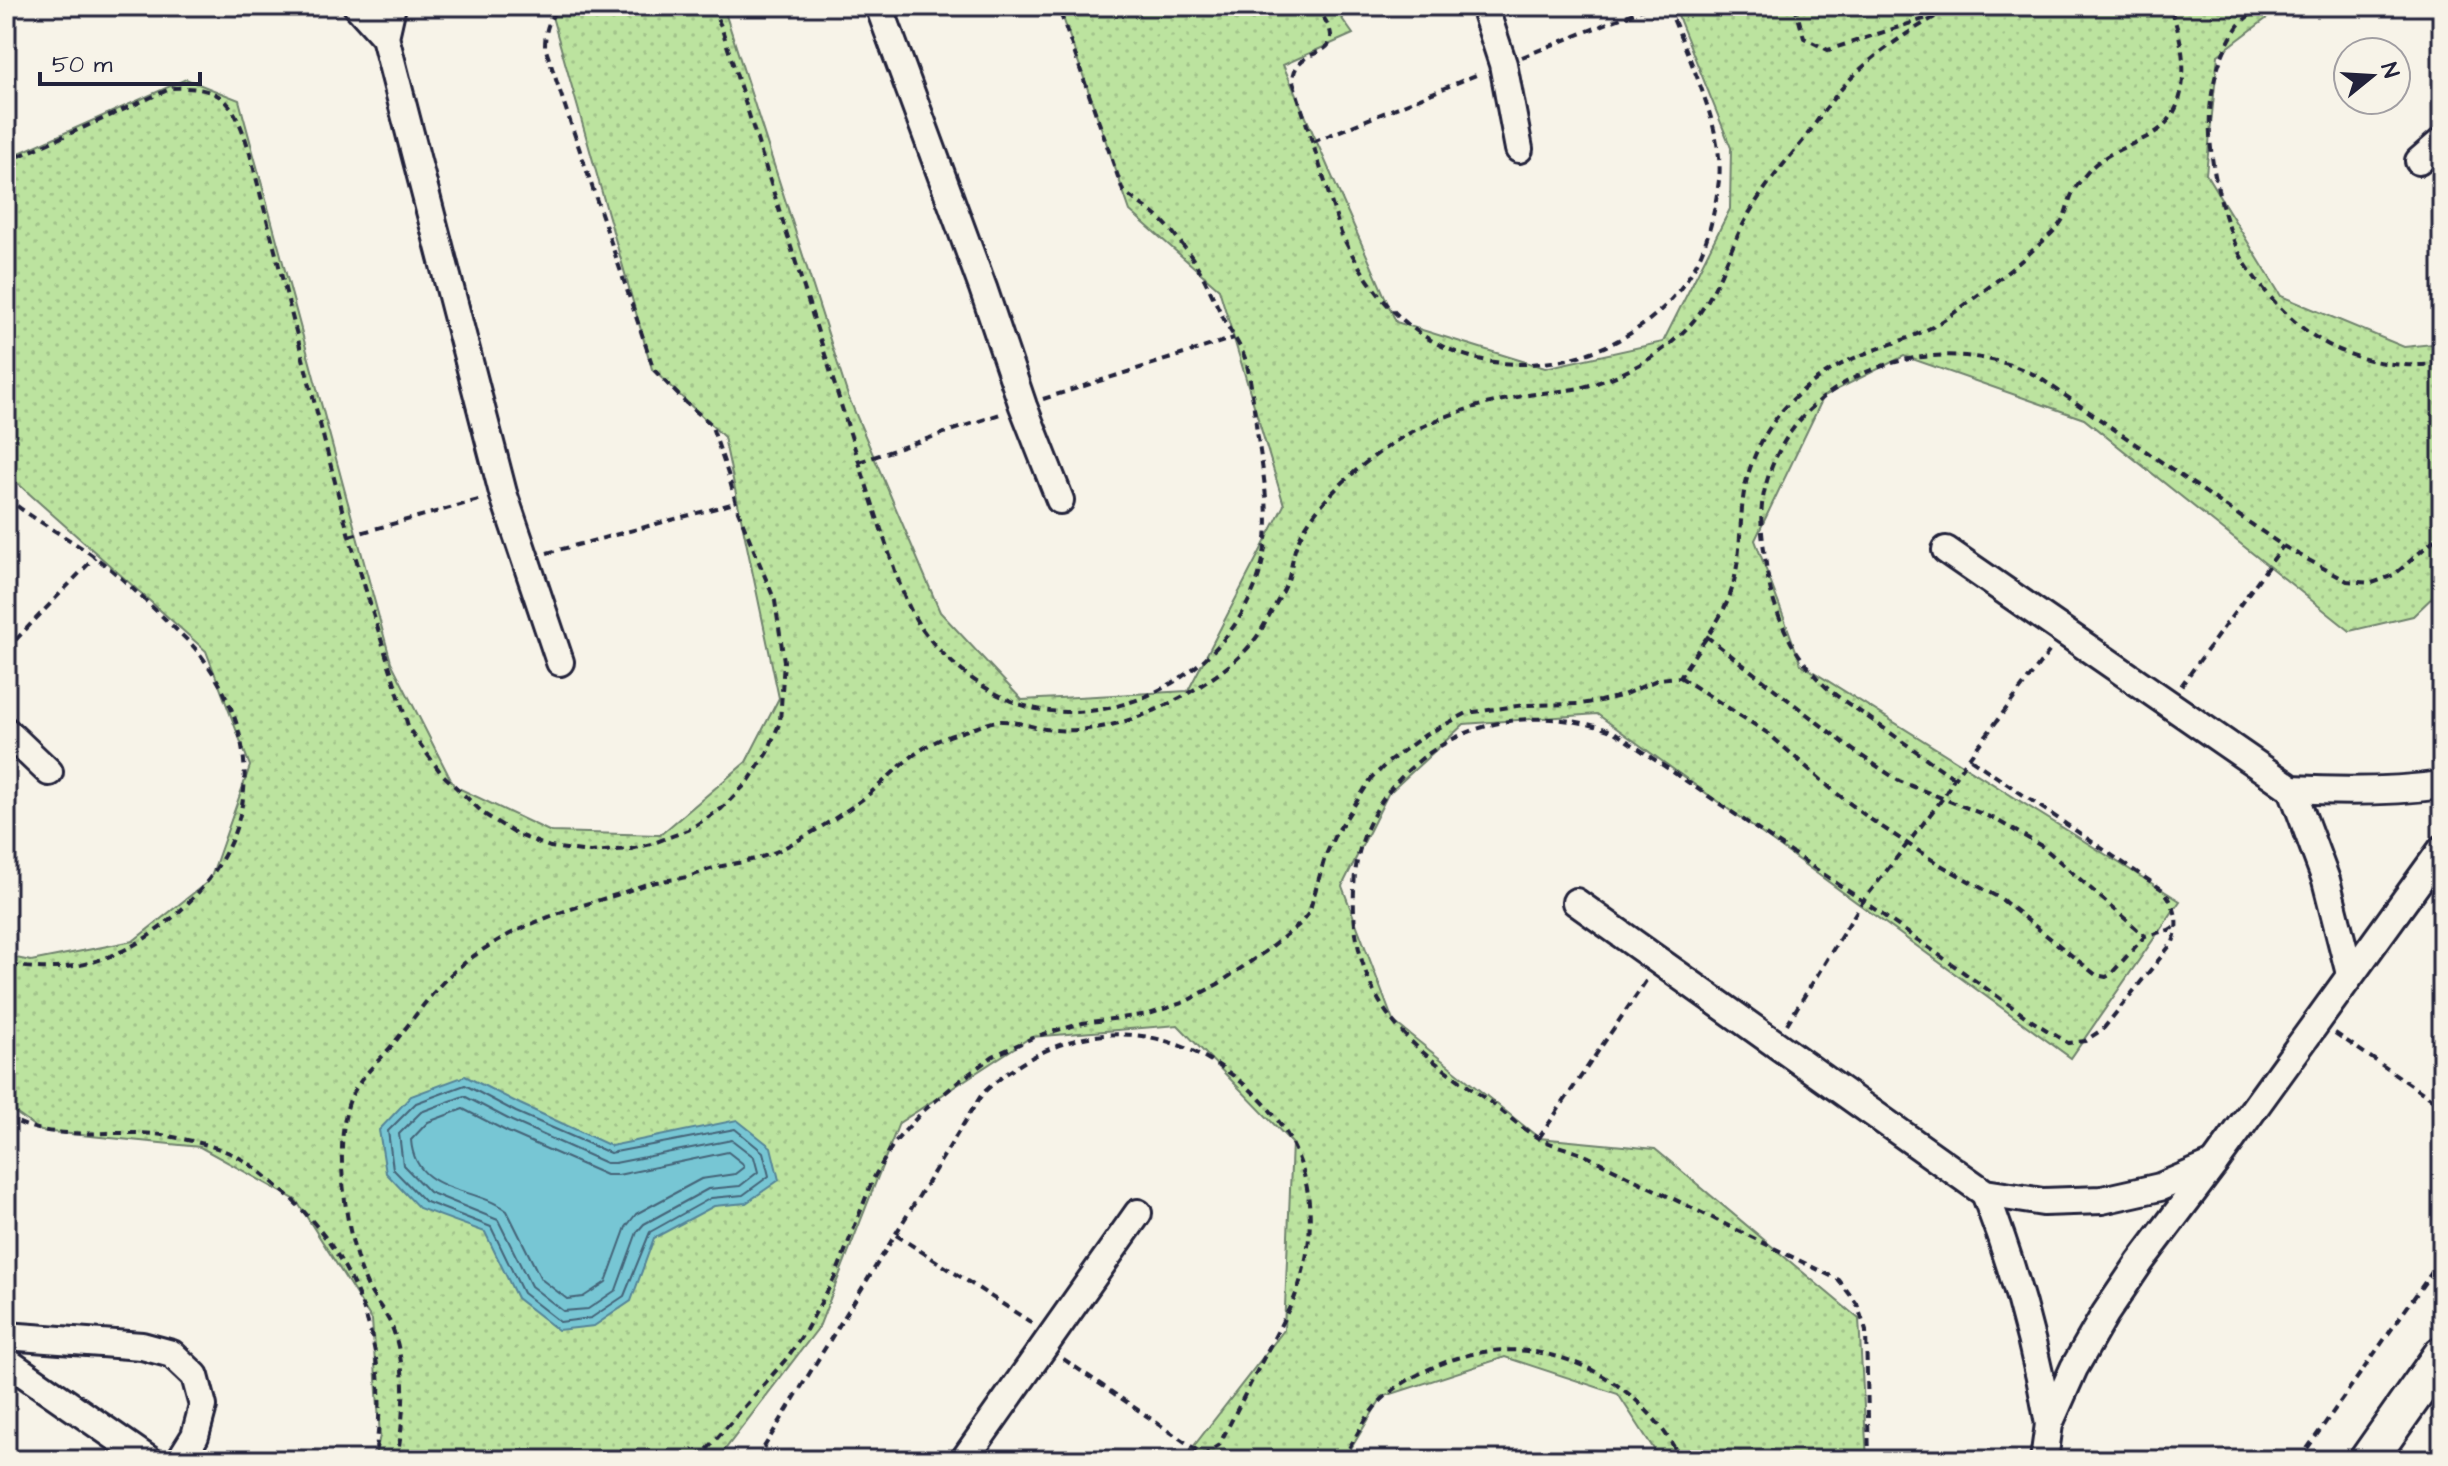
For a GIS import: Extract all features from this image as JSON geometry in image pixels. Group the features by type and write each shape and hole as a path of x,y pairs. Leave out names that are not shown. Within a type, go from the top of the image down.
{"main road":[{"path":"2368,1460 2442,1355"}],"street":[{"path":"357,6 385,37"},
{"path":"392,6 385,37 503,493 560,662"},
{"path":"879,6 1023,406 1060,500"},
{"path":"1484,6 1503,64 1519,149"},
{"path":"2419,161 2442,141"},
{"path":"1946,550 2292,789 2396,791 2442,785"},
{"path":"6,731 49,772"},
{"path":"2292,789 2326,880 2350,974"},
{"path":"2044,1460 2049,1424 2074,1368 2105,1314 2442,849"},
{"path":"1576,902 1985,1193 2043,1202 2102,1200 2160,1187 2214,1164"},
{"path":"1985,1193 2018,1283 2041,1376 2049,1424"},
{"path":"964,1460 1138,1213"},
{"path":"6,1336 142,1346 172,1354 195,1376 203,1406 195,1436 180,1460"},
{"path":"6,1361 149,1460"}],"path":[{"path":"711,6 721,26 905,601 933,643 978,682 1035,709 1072,711 1110,707 1147,696 1181,678 1211,655 1250,600 1263,561 1268,521 1267,495 1247,362 1190,255 1160,218 1123,191 1058,6"},
{"path":"1316,6 1331,32 1331,41 1324,50 1300,60 1293,70 1293,81 1341,233 1356,261 1389,306 1431,340 1475,359 1515,364 1556,362 1622,338 1647,322 1669,302 1682,287 1701,254 1710,229 1720,178 1717,152 1707,102 1668,6"},
{"path":"1795,6 1804,38 1828,50 1940,14"},
{"path":"397,1460 403,1405 399,1354 393,1329 367,1285 359,1258 346,1203 341,1151 353,1094 373,1065 444,982 499,939 542,919 651,883 753,862 782,848 838,816 911,757 942,739 976,729 992,720 1052,729 1101,726 1158,709 1195,689 1248,649 1288,581 1297,544 1310,521 1344,482 1386,448 1445,415 1605,380 1644,362 1679,336 1717,287 1742,226 1757,200 1838,92 1883,51 1955,6"},
{"path":"1680,677 1723,612 1730,594 1739,557 1746,482 1759,445 1769,428 1795,397 1828,372 1846,361 1944,320 1993,284 2057,228 2073,193 2089,170 2111,152 2164,125 2180,101 2183,69 2169,6"},
{"path":"2261,6 2239,25 2229,44 2215,83 2209,124 2211,165 2234,242 2244,261 2289,316 2324,342 2349,354 2375,361 2415,365 2442,363"},
{"path":"1954,778 1826,687 1791,642 1773,601 1762,535 1762,507 1768,479 1795,428 1814,408 1852,379 1887,364 1924,355 1979,356 2014,365 2037,376 2283,546 2347,581 2372,583 2394,575 2442,533"},
{"path":"349,536 503,493"},
{"path":"6,497 95,557 184,636 215,676 228,699 246,767 243,808 229,846 208,882 162,928 116,955 78,966 43,968 6,964"},
{"path":"525,558 736,502"},
{"path":"2169,704 2283,546"},
{"path":"6,650 95,557"},
{"path":"1775,1043 1863,901 1943,798 1954,778 2064,631"},
{"path":"1706,636 1899,781 1995,819 2043,847 2145,936"},
{"path":"698,1460 787,1358 806,1330 835,1277 873,1179 894,1143 922,1112 993,1056 1037,1036 1083,1023 1149,1014 1185,1002 1266,951 1309,913 1334,837 1371,779 1425,735 1467,713 1524,705 1600,701 1621,696 1659,679 1680,677 1769,734 1835,792 1907,844 2001,899 2096,975 2110,975 2145,936 2169,930 2177,924"},
{"path":"1869,1460 1866,1331 1857,1304 1839,1280 1588,1157 1539,1138 1423,1053 1398,1029 1387,1013 1362,963 1353,908 1354,874 1366,827 1383,798 1426,756 1462,735 1501,722 1540,717 1597,725 1614,732 1863,901 2032,1021 2068,1043 2085,1041 2103,1029 2173,942 2176,912 2163,890 1969,758"},
{"path":"1539,1138 1660,961"},
{"path":"2316,1021 2442,1106"},
{"path":"6,1116 23,1126 51,1133 138,1132 213,1147 235,1155 271,1181 303,1210 347,1269 373,1335 381,1405 374,1460"},
{"path":"896,1235 1052,1336"},
{"path":"2299,1460 2442,1258"},
{"path":"1342,1460 1374,1407 1409,1380 1460,1357 1515,1350 1566,1358 1605,1378 1623,1390 1654,1420 1681,1460"},
{"path":"1200,1460 1204,1455"}],"green space":[{"path":"571,6 723,6 848,396 940,612 1022,700 1188,691 1284,505 1219,289 1130,211 1059,6 1333,6 1353,34 1283,65 1396,322 1545,368 1663,342 1730,209 1731,148 1674,6 2283,6 2218,55 2206,174 2281,296 2404,347 2442,343 2442,588 2413,616 2350,631 2084,419 1904,356 1824,396 1755,540 1801,664 2180,901 2071,1058 1597,714 1464,724 1388,794 1342,886 1393,1021 1539,1138 1655,1149 1859,1319 1867,1460 1661,1460 1618,1394 1505,1357 1382,1397 1344,1460 1183,1460 1284,1330 1292,1143 1178,1025 1031,1037 899,1123 819,1327 717,1460 374,1460 380,1436 372,1320 296,1200 200,1147 41,1131 6,1106 6,956 31,961 133,941 210,880 250,766 206,651 6,473 6,159 186,79 239,100 391,662 454,786 551,832 660,835 746,762 779,698 724,437 652,369 551,13"}],"water":[{"path":"465,1076 611,1146 737,1120 771,1147 779,1180 746,1203 714,1206 654,1238 631,1301 594,1326 558,1330 517,1298 485,1232 419,1208 386,1173 379,1130 411,1096"}]}
